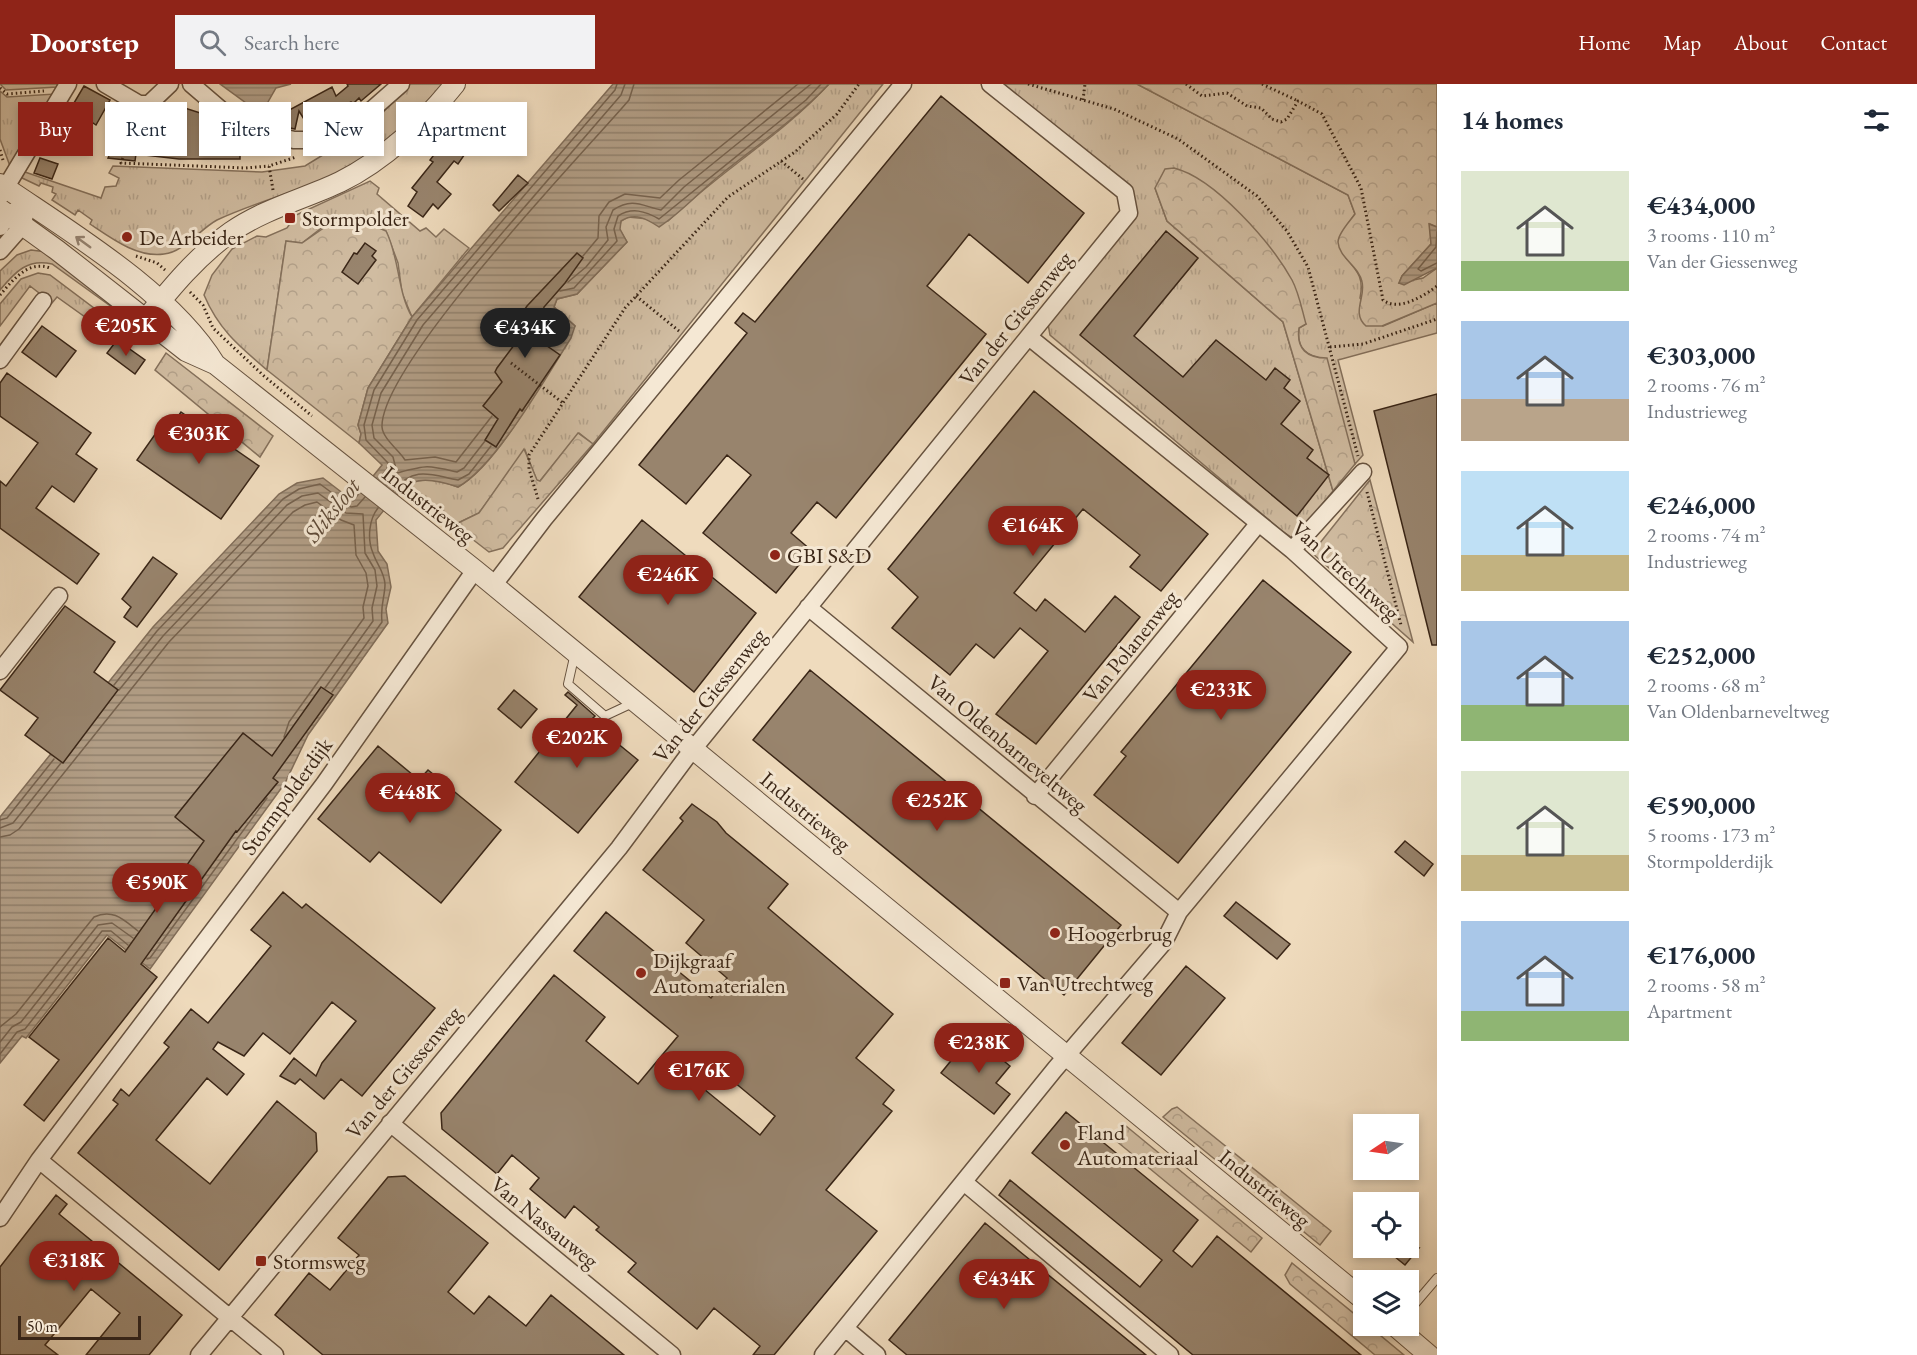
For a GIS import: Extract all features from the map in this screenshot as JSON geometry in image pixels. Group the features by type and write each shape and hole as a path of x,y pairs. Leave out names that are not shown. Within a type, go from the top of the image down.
{"street":[{"path":"105,84 139,102"},
{"path":"151,102 170,84"},
{"path":"191,84 233,120 249,129 294,140 318,140 339,133 359,121 401,84"},
{"path":"145,321 196,260 248,221 340,182 375,159 409,132 455,84"},
{"path":"493,586 544,519 903,84"},
{"name":"Van der Giessenweg","path":"199,1355 619,848 693,749 1129,213 1125,192 990,84"},
{"path":"0,251 5,206 66,87"},
{"name":"Industrieweg","path":"5,206 27,203 86,244 160,302 200,340 215,364"},
{"name":"Industrieweg","path":"5,206 145,321 186,351 215,364 475,570 1353,1291"},
{"path":"0,360 43,301"},
{"name":"Van Utrechtweg","path":"823,1355 1067,1056 1164,942 1179,912 1399,647 1292,550 1029,337"},
{"path":"1292,550 1362,472"},
{"name":"Van Polanenweg","path":"1035,796 1258,524"},
{"name":"Stormpolderdijk","path":"0,1218 39,1160 324,784 475,570"},
{"path":"0,671 59,596"},
{"name":"Van Oldenbarneveltweg","path":"808,607 1035,796 1179,912"},
{"name":"Van Nassauweg","path":"390,1123 672,1355"},
{"path":"39,1160 275,1355"},
{"path":"965,1183 1170,1355"},
{"path":"845,1328 877,1355"},
{"path":"1407,1336 1429,1355"}],"lane":[{"path":"574,652 568,684 605,716 635,702"},
{"path":"1419,1299 1437,1278"}],"path":[{"path":"544,519 529,469 530,455 626,308 728,197 781,161 837,114 859,84"},
{"path":"1028,84 1114,109 1178,139 1257,196 1287,231 1308,267 1330,347 1403,634 1399,647"},
{"path":"1083,100 1085,84"},
{"path":"1186,84 1202,96 1227,93 1247,106 1262,108 1272,119 1281,122 1287,119 1298,101"},
{"path":"1262,84 1322,114 1361,188 1383,300 1395,304 1411,301 1437,286"},
{"path":"0,88 7,93 66,87"},
{"path":"124,156 122,163 269,168 274,195"},
{"path":"781,161 816,189"},
{"path":"0,295 23,271 37,266"},
{"path":"179,281 203,305 213,328 264,376 315,418"},
{"path":"636,296 692,340"},
{"path":"1330,347 1364,344 1437,320"},
{"path":"512,363 563,403"}],"green space":[{"path":"0,84 57,84 57,87 6,90"},
{"path":"409,84 444,84 427,102 396,102 396,133 384,143 384,111"},
{"path":"829,84 883,84 593,444 579,433 540,481 537,481 525,450 479,513 454,525 406,484 432,480 458,487 474,475 490,458 522,414 575,326 554,307 557,299 577,294 627,242 619,229 621,221 628,217 668,221 791,120"},
{"path":"1002,84 1137,84 1348,195 1355,214 1347,225 1346,258 1359,276 1360,298 1383,326 1437,303 1437,333 1338,360 1363,455 1355,464 1319,358 1308,354 1300,343 1299,328 1306,324 1155,188 1167,221 1283,322 1333,491 1298,533 1291,537 1282,531 1050,335 1048,324 1132,222 1136,211"},
{"path":"1137,84 1437,84 1437,227 1430,224 1431,244 1402,276 1399,283 1423,278 1437,268 1437,303 1382,326 1366,326 1359,310 1363,288 1360,276 1342,253 1338,242 1342,231 1355,214 1348,195"},
{"path":"0,91 7,97 55,94 50,102 18,102 18,153 10,166 0,139"},
{"path":"321,156 368,156 326,179 217,220 185,245 164,254 144,253 125,246 90,224 92,220 78,210 75,215 52,200 56,194 52,192 53,187 41,183 39,186 20,177 22,171 101,198 105,187 116,186 119,178 109,173 113,166 262,172 305,166"},
{"path":"1174,168 1190,174 1207,185 1241,214 1271,249 1292,280 1306,324 1299,328 1299,342 1304,351 1309,354 1327,358 1355,464 1333,491 1283,322 1167,221 1155,188 1165,169"},
{"path":"370,181 379,188 377,194 420,231 426,228 436,237 444,229 469,248 412,317 402,293 398,263 386,231 356,218 328,223 302,243 286,241 267,370 231,337 216,318 204,295 212,275 232,249 257,236 266,237 287,228 296,215"},
{"path":"338,218 356,218 386,231 391,242 407,307 412,317 368,388 358,425 361,434 359,443 267,370 286,241 302,243"},
{"path":"31,250 47,252 134,323 52,264 36,263 23,268 0,290 0,271 17,255"},
{"path":"38,273 50,275 127,333 120,342 57,297 52,303 30,286 0,326 0,304 21,279"},
{"path":"166,353 273,436 260,457 155,370"},
{"path":"578,433 593,444 503,548 489,552 454,525 479,513 524,449 537,480 540,481"},
{"path":"1370,480 1413,642 1312,553"},
{"path":"1177,1107 1331,1231 1320,1245 1163,1117"},
{"path":"1126,1126 1262,1238 1251,1252 1115,1140"},
{"path":"1292,1263 1353,1313 1353,1336 1381,1336 1404,1355 1375,1355 1290,1284 1285,1275"}],"water":[{"path":"220,84 291,84 276,88 268,102 245,102"},
{"name":"Sliksloot","path":"613,84 829,84 789,121 659,227 636,217 621,221 620,229 627,242 577,294 557,299 554,307 575,326 571,338 504,441 473,476 458,487 429,480 410,484 394,498 376,520 378,551 387,564 391,587 386,609 388,623 308,735 285,783 150,969 107,935 26,1038 22,1036 0,1063 0,817 153,627 279,494 297,483 323,478 353,501 382,465 359,443 361,434 358,425 368,388 412,317"},
{"path":"1429,224 1437,227 1437,268 1404,285 1399,283 1402,276 1431,244"}],"building":[{"path":"347,84 381,84 361,101 359,98 355,102 304,102 332,87 336,96 348,86"},
{"path":"84,86 110,100 105,102 105,109 96,125 93,123 93,102 75,102"},
{"path":"941,96 1084,213 1028,283 969,234 927,286 986,334 836,518 817,502 791,533 811,550 776,593 703,533 751,475 727,455 686,504 639,465 747,333 735,323 743,313 755,322"},
{"path":"303,103 303,118 299,111 295,129 291,128 291,109"},
{"path":"187,109 199,113 199,156 240,156 240,159 179,159 153,156 187,156"},
{"path":"109,156 136,156 135,161 108,158"},
{"path":"433,156 464,156 458,164 454,161 437,182 451,194 438,209 433,204 423,217 408,206 417,192 412,188 433,162 430,160"},
{"path":"40,158 58,164 52,179 34,173"},
{"path":"518,175 528,183 499,211 493,205"},
{"path":"1166,231 1198,258 1134,336 1183,377 1216,340 1266,380 1275,368 1290,380 1284,388 1300,401 1281,424 1313,450 1307,458 1329,475 1297,516 1080,335"},
{"path":"365,243 376,251 372,256 376,260 358,284 342,272 354,253 357,254"},
{"path":"577,253 583,258 544,307 537,339 560,355 522,411 520,409 496,447 485,440 498,419 483,406 502,382 495,372 497,368 526,329 512,341 506,337 527,306"},
{"path":"42,326 76,351 56,377 22,352"},
{"path":"117,340 145,360 135,374 107,353"},
{"path":"7,373 91,433 76,454 97,469 74,502 52,486 36,508 99,554 77,584 0,528 0,481 6,486 38,443 0,416 0,383"},
{"path":"1034,391 1208,534 1161,591 1130,567 1140,555 1083,509 1014,593 1036,611 1045,599 1085,632 1115,596 1140,617 1036,744 996,714 1048,651 1020,628 994,658 976,644 950,675 892,628 918,597 888,569"},
{"path":"1437,394 1437,645 1432,645 1374,411"},
{"path":"181,412 259,466 221,519 137,460 156,433 163,438"},
{"path":"642,520 756,613 694,692 579,597"},
{"path":"153,557 177,574 137,627 124,617 131,607 122,599"},
{"path":"1263,580 1351,652 1178,863 1094,795 1126,756 1121,752"},
{"path":"65,606 115,642 94,672 118,690 63,763 25,735 38,718 0,690"},
{"path":"810,670 1121,925 1064,995 753,740"},
{"path":"321,687 333,695 273,778 278,782 236,831 141,964 157,977 44,1121 24,1105 59,1060 29,1037 108,938 125,952 204,841 175,817 243,733 272,756"},
{"path":"514,690 537,709 521,728 498,709"},
{"path":"568,692 595,716 590,721 638,760 578,833 515,782 577,705 565,695"},
{"path":"378,746 419,780 428,770 501,830 441,903 379,852 370,862 318,819"},
{"path":"692,804 717,822 726,833 788,884 768,908 893,1014 856,1058 894,1090 883,1104 892,1111 826,1190 877,1231 774,1355 753,1355 760,1346 714,1308 697,1329 628,1272 636,1263 596,1230 599,1227 574,1206 565,1218 530,1189 539,1178 512,1155 497,1174 442,1129 441,1113 554,975 605,1017 586,1041 638,1084 678,1036 574,951 606,912 711,998 727,978 686,943 704,920 643,870 683,821 680,818","holes":["698,1052 775,1116 760,1135 682,1071"]},
{"path":"1405,841 1433,864 1424,876 1395,852"},
{"path":"283,892 302,908 306,904 435,1008 362,1096 341,1079 324,1099 300,1079 295,1084 280,1076 294,1058 316,1076 322,1063 356,1021 332,1002 290,1054 263,1033 244,1056 218,1042 213,1049 244,1074 227,1095 207,1078 156,1140 210,1184 277,1101 316,1133 317,1151 219,1270 78,1153 118,1104 113,1100 121,1089 129,1096 169,1047 164,1043 191,1009 208,1023 271,946 251,930"},
{"path":"1236,902 1290,944 1277,959 1224,916"},
{"path":"1186,966 1225,998 1161,1075 1122,1043"},
{"path":"972,1035 1010,1066 996,1083 1010,1094 994,1114 941,1073"},
{"path":"1066,1112 1198,1220 1173,1251 1192,1267 1217,1236 1361,1355 1193,1355 999,1195 1010,1180 1140,1287 1162,1260 1032,1153"},
{"path":"405,1176 488,1243 448,1292 474,1314 489,1296 526,1326 551,1295 624,1355 323,1355 275,1315 309,1273 330,1290 359,1255 338,1238 388,1177"},
{"path":"56,1195 67,1204 59,1214 182,1315 149,1355 86,1355 120,1313 91,1289 45,1345 58,1355 0,1355 0,1267"},
{"path":"985,1223 1146,1355 907,1355 889,1340"},
{"path":"1396,1258 1411,1258 1405,1265"}],"place":[{"name":"Stormpolder","path":"290,218"},
{"name":"De Arbeider","path":"127,237"},
{"name":"GBI S&D","path":"775,555"},
{"name":"Hoogerbrug","path":"1055,933"},
{"name":"Dijkgraaf Automaterialen","path":"641,973"},
{"name":"Van Utrechtweg","path":"1005,983"},
{"name":"Fland Automateriaal","path":"1065,1145"},
{"name":"Stormsweg","path":"261,1261"}]}
